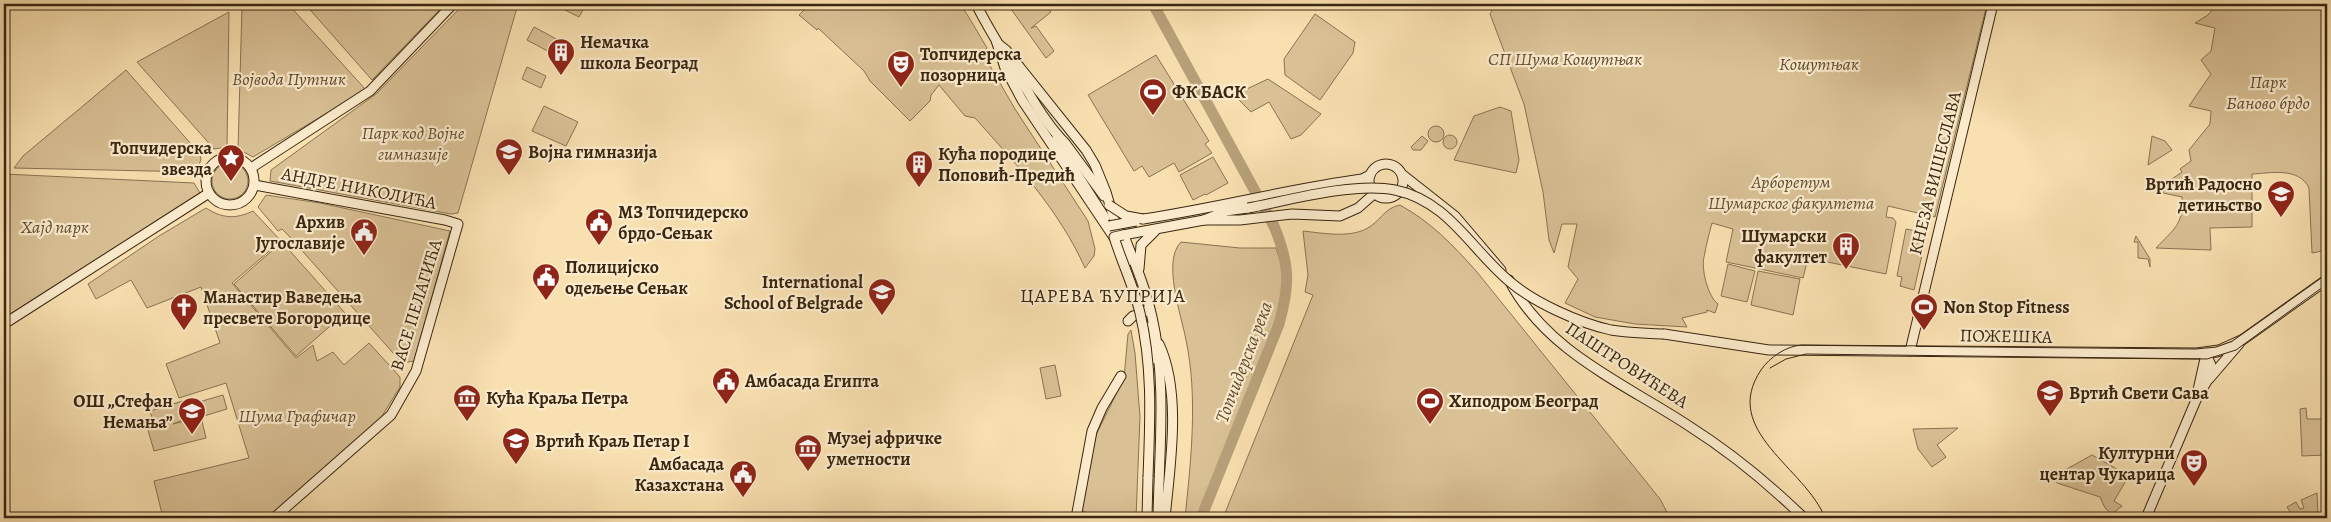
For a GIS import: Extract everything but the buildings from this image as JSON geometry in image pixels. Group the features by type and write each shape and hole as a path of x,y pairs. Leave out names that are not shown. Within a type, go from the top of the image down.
{"main road":[{"path":"251,168 370,91 453,4"},
{"path":"976,4 997,43 1057,137 1059,146 1114,225"},
{"name":"КНЕЗА ВИШЕСЛАВА","path":"1910,351 1993,4"},
{"path":"997,43 1005,68 1022,100 1123,251"},
{"path":"997,43 1006,50 1092,158 1103,183 1144,318 1156,392 1154,518"},
{"path":"1057,137 1065,142 1109,205 1114,225 1138,272 1155,335 1166,361 1171,406 1171,442 1166,518"},
{"path":"234,156 244,161 251,168 254,185 248,197 234,205 220,203 209,192 206,181 207,173 215,161 234,156"},
{"path":"1114,225 1200,211 1253,198 1362,179 1370,175 1376,168 1386,164 1396,167 1403,175 1403,184 1399,192 1389,198 1382,198 1375,194 1370,184 1370,175"},
{"name":"ПАШТРОВИЋЕВА","path":"1403,175 1454,216 1478,241 1506,276 1525,308 1560,344 1715,444 1804,518"},
{"name":"АНДРЕ НИКОЛИЋА","path":"254,185 458,224"},
{"name":"ПОЖЕШКА","path":"1224,212 1362,188 1404,192 1428,202 1443,212 1502,274 1529,295 1564,312 1600,327 1625,332 1664,334 1769,350 2206,354 2228,348 2243,340 2327,280"},
{"name":"ПАШТРОВИЋЕВА","path":"1399,192 1413,190 1432,197"},
{"path":"4,324 209,192"},
{"path":"1204,220 1240,220 1292,214 1330,216 1354,210 1375,194"},
{"path":"1109,205 1126,216 1143,219"},
{"path":"1200,211 1224,212"},
{"path":"1119,236 1204,220 1224,212"},
{"name":"ВАСЕ ПЕЛАГИЋА","path":"274,518 391,415 416,370 458,224"},
{"path":"1138,272 1141,245 1156,230"},
{"path":"1119,236 1137,302 1148,358 1150,410 1147,518"},
{"path":"1128,321 1134,316 1144,318"},
{"path":"1155,335 1160,403 1158,518"},
{"path":"2146,518 2196,400 2207,381 2243,340"},
{"path":"2206,354 2211,364 2207,381"},
{"path":"2196,400 2206,354"},
{"path":"1076,518 1092,431 1096,419 1121,376"}],"green space":[{"name":"Војвода Путник","path":"245,4 288,4 366,90 253,157 238,149 242,7"},
{"path":"305,4 445,4 372,80"},
{"name":"Парк код Војне гимназије","path":"464,4 518,4 458,213 451,214 270,181 271,170 376,94"},
{"path":"558,4 585,6 579,17 557,6"},
{"path":"810,4 960,4 987,48 982,52 1015,109 1088,221 1095,249 1094,256 1085,268 1075,247 1050,207 975,118 965,116 939,85 931,95 930,101 910,121 870,81 864,71 818,28 817,30 799,15"},
{"path":"1017,4 1045,4 1051,12 1031,28 1036,26 1054,51 1046,58 1011,9"},
{"path":"1495,4 1987,4 1935,217 1888,206 1886,217 1893,218 1896,222 1886,274 1808,258 1803,278 1726,262 1733,229 1712,223 1703,262 1708,289 1718,304 1715,313 1707,310 1707,312 1682,318 1687,327 1635,324 1595,317 1565,303 1578,279 1568,267 1577,224 1562,224 1554,253 1549,240 1543,192 1524,104 1490,14"},
{"name":"Парк Баново брдо","path":"2217,4 2327,4 2327,267 2323,270 2322,251 2312,253 2309,188 2304,181 2292,174 2276,172 2252,174 2252,227 2210,228 2211,250 2156,248 2173,231 2181,214 2182,197 2163,193 2164,190 2174,183 2172,179 2182,172 2180,169 2191,161 2189,150 2210,124 2211,111 2189,106 2211,74 2201,60 2211,51 2215,28 2195,23 2208,15"},
{"path":"229,12 227,147 214,149 137,62"},
{"path":"1315,14 1355,42 1353,53 1320,100 1285,75 1284,59"},
{"path":"534,27 562,42 555,55 527,40"},
{"name":"ФК БАСК","path":"1156,55 1209,141 1205,144 1212,153 1179,172 1174,163 1149,177 1142,166 1134,171 1088,95"},
{"path":"527,67 546,76 541,88 522,79"},
{"path":"126,70 199,153 201,159 197,172 14,168 23,156"},
{"path":"1268,79 1321,114 1301,135 1291,139 1269,102 1251,112 1234,95"},
{"path":"544,106 578,122 566,146 532,131"},
{"path":"1500,107 1511,111 1519,160 1516,173 1454,160 1474,116"},
{"path":"1433,126 1439,126 1444,131 1442,140 1433,142 1428,137 1428,131"},
{"path":"1447,135 1453,135 1457,142 1453,149 1447,149 1443,145 1443,139"},
{"path":"1422,136 1428,141 1421,150 1413,150 1411,147"},
{"path":"2152,136 2165,141 2172,150 2148,165"},
{"path":"1213,157 1228,183 1193,200 1180,175"},
{"path":"230,163 237,164 243,168 247,174 247,188 243,194 237,198 230,199 223,198 217,194 213,188 212,181 213,174 217,168 223,164"},
{"name":"Хајд парк","path":"4,174 194,183 200,193 4,318"},
{"path":"266,195 320,203 450,231 414,361 402,363 289,236 282,229 278,231 258,207"},
{"name":"Хиподром Београд","path":"1400,205 1422,219 1441,235 1477,272 1660,499 1670,518 1223,518 1313,295 1305,292 1308,275 1303,231 1335,234 1359,232 1371,226 1390,209"},
{"name":"Шума Графичар","path":"206,208 212,212 230,217 253,211 281,241 232,283 296,358 313,345 317,361 333,352 344,365 369,343 400,377 400,387 380,419 269,518 163,518 154,481 249,458 226,383 179,398 166,364 220,343 201,287 147,308 131,280 96,299 88,284 159,236"},
{"path":"1906,229 1927,233 1914,290 1900,286 1902,277 1897,276"},
{"path":"2136,236 2150,259 2150,267 2148,259 2138,258 2138,242 2134,242"},
{"path":"282,242 345,313 296,356 234,284"},
{"path":"1181,242 1240,248 1276,248 1287,282 1269,343 1198,518 1185,518 1193,406 1190,362 1174,288 1173,275 1173,262"},
{"path":"1728,264 1755,271 1747,302 1721,296"},
{"path":"1758,271 1800,279 1793,315 1751,305"},
{"path":"1131,330 1135,353 1140,417 1136,518 1099,518 1081,510 1096,435 1124,378 1128,334"},
{"path":"1055,365 1061,396 1046,399 1040,368"},
{"path":"223,395 227,409 204,416 199,402"},
{"path":"186,400 191,417 173,424 201,417 206,438 154,451 148,430 155,428 150,411"},
{"path":"2306,408 2307,419 2327,419 2327,455 2302,456 2300,409"},
{"path":"1958,428 1937,445 1946,457 1932,467 1918,449 1913,429"},
{"path":"2092,455 2124,473 2127,479 2114,501 2122,506 2112,514 2105,508 2100,497 2057,483 2056,475"},
{"path":"2317,493 2318,516 2294,518 2287,507 2296,502 2300,509 2304,508 2301,500"}],"waterway":[{"name":"Топчидерска река","path":"1153,4 1274,226 1286,264 1285,297 1279,324 1201,518"}],"tram line":[{"path":"1825,518 1815,500 1801,482 1770,448 1758,430 1751,412 1751,392 1761,370 1769,361 1784,350 1802,345 2196,348 2218,345 2240,335 2327,273"},
{"path":"1770,368 1786,359 1806,354 2207,359 2236,350 2327,284"}],"place":[{"name":"Немачка школа Београд","path":"561,76"},
{"name":"Топчидерска позорница","path":"901,88"},
{"name":"ФК БАСК","path":"1153,116"},
{"name":"Војна гимназија","path":"509,176"},
{"name":"Топчидерска звезда","path":"231,182"},
{"name":"Кућа породице Поповић-Предић","path":"919,188"},
{"name":"Вртић Радосно детињство","path":"2281,218"},
{"name":"МЗ Топчидерско брдо-Сењак","path":"599,246"},
{"name":"Архив Југославије","path":"364,256"},
{"name":"Шумарски факултет","path":"1846,270"},
{"name":"Полицијско одељење Сењак","path":"546,301"},
{"name":"International School of Belgrade","path":"882,316"},
{"name":"Манастир Ваведења пресвете Богородице","path":"184,331"},
{"name":"Non Stop Fitness","path":"1924,331"},
{"name":"Амбасада Египта","path":"726,405"},
{"name":"Вртић Свети Сава","path":"2050,417"},
{"name":"Кућа Краља Петра","path":"467,422"},
{"name":"Хиподром Београд","path":"1430,425"},
{"name":"ОШ „Стефан Немања”","path":"192,435"},
{"name":"Вртић Краљ Петар I","path":"516,465"},
{"name":"Музеј афричке уметности","path":"808,472"},
{"name":"Културни центар Чукарица","path":"2194,487"},
{"name":"Амбасада Казахстана","path":"743,498"}],"district":[{"name":"ЦАРЕВА ЋУПРИЈА","path":"1103,296"}],"park label":[{"name":"СП Шума Кошутњак","path":"1565,59"},
{"name":"Кошутњак","path":"1819,64"},
{"name":"Арборетум Шумарског факултета","path":"1791,192"}]}
